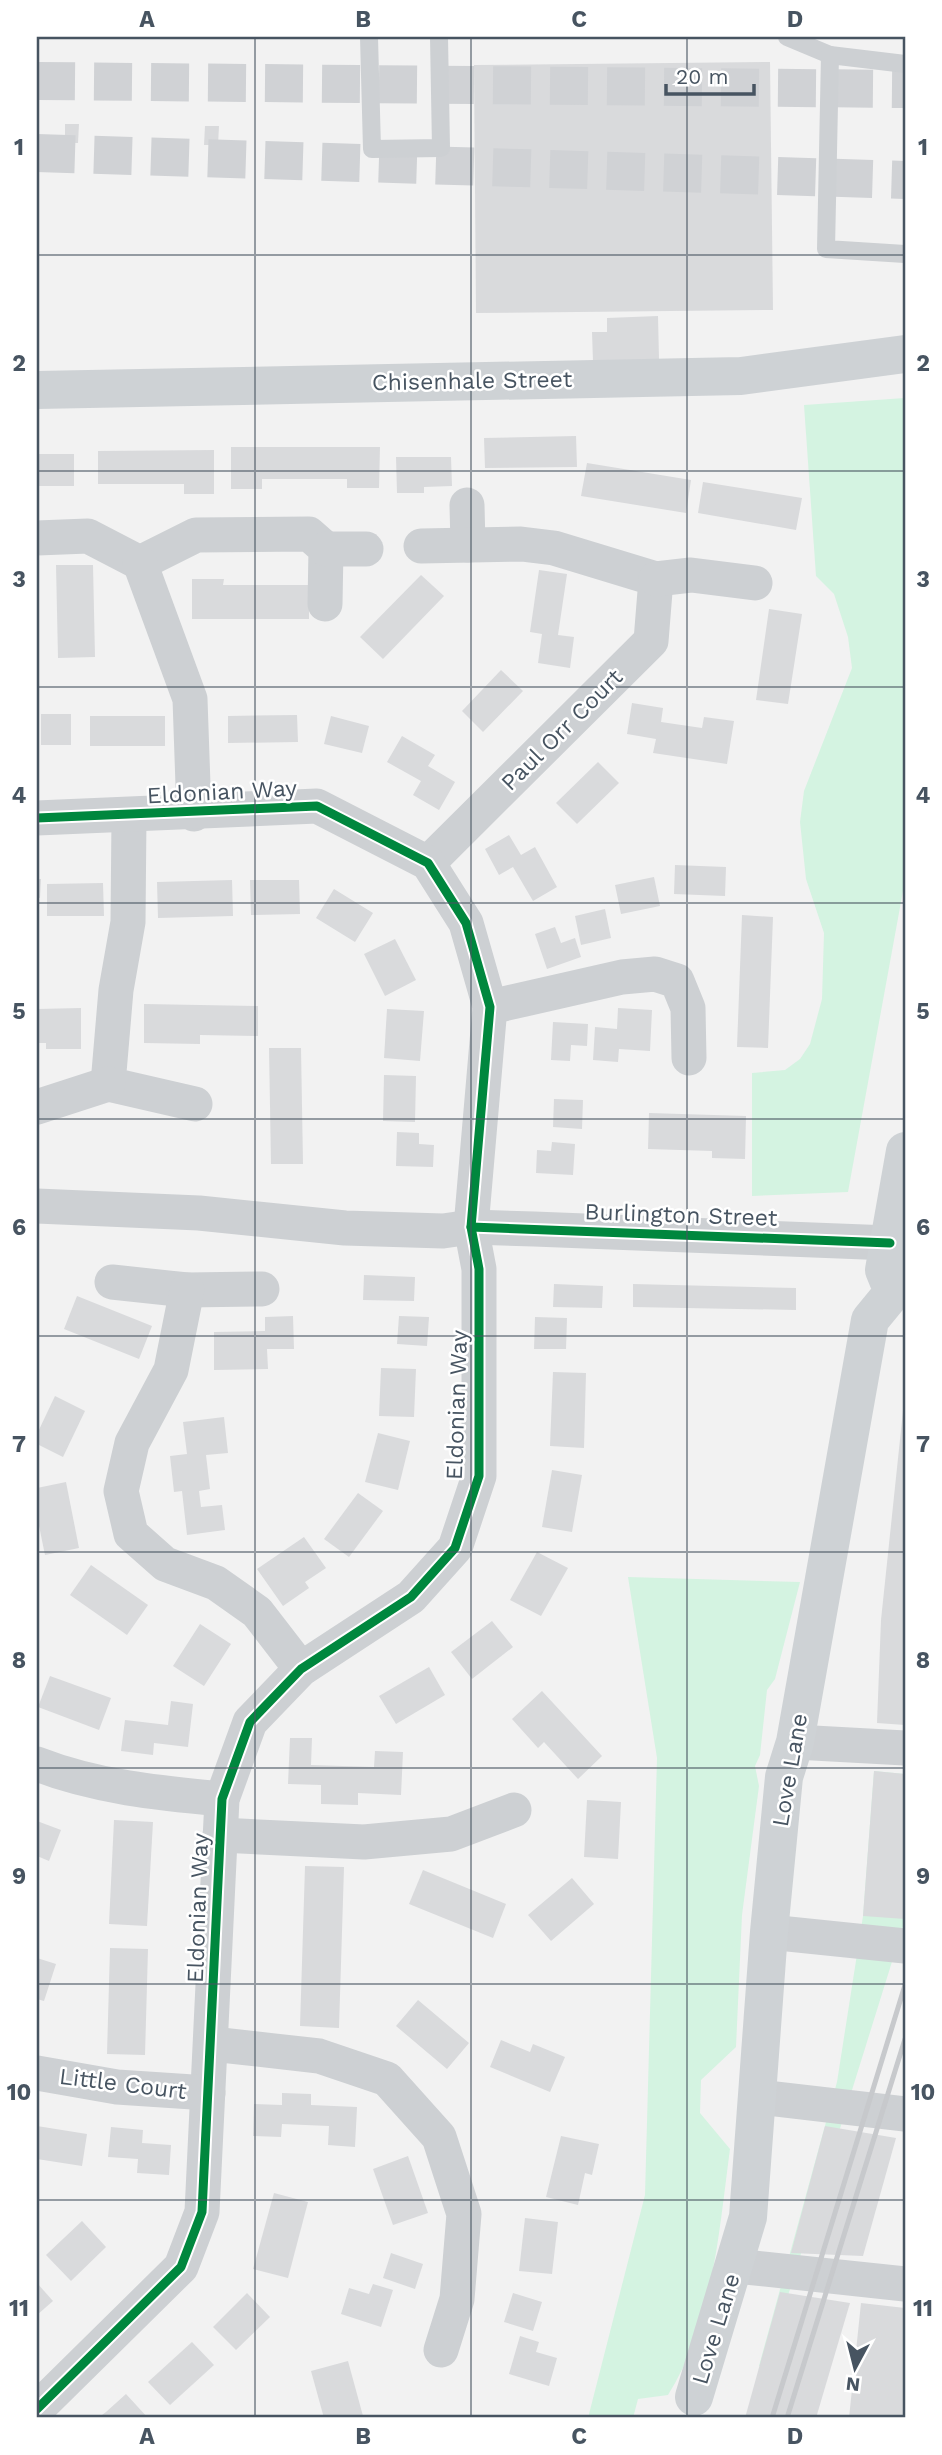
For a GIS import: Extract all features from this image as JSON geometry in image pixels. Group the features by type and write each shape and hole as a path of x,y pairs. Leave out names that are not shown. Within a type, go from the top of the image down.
{"street":[{"name":"Chisenhale Street","path":"37,390 741,376 905,354"},
{"path":"467,505 468,545"},
{"path":"140,563 196,535 309,534 326,549 366,549"},
{"path":"37,538 88,536 140,563 190,699 194,814"},
{"path":"421,546 521,544 554,548 656,579 691,575 755,583"},
{"path":"325,604 326,549"},
{"name":"Paul Orr Court","path":"428,863 651,641 656,579"},
{"name":"Eldonian Way","path":"37,818 129,817 317,806 428,863 466,923 490,1007 471,1227 479,1269 479,1476 455,1548 411,1597 301,1669 250,1722 222,1799 202,2212 181,2267 37,2409"},
{"path":"108,1084 116,990 128,922 129,817"},
{"path":"490,1007 622,977 654,974 677,981 688,1008 689,1058"},
{"path":"37,1107 108,1084 195,1104"},
{"name":"Love Lane","path":"695,2408 748,2217 769,1932 784,1777 795,1742 870,1321 899,1296 884,1270 905,1151"},
{"name":"Burlington Street","path":"37,1206 199,1213 345,1228 443,1231 471,1227 890,1243"},
{"path":"112,1282 187,1290 262,1289"},
{"path":"187,1290 171,1370 132,1443 121,1491 131,1534 165,1564 216,1583 257,1612 301,1669"},
{"path":"795,1742 905,1748"},
{"path":"37,1764 63,1774 129,1790 222,1799"},
{"path":"220,1835 377,1841 451,1834 514,1810"},
{"path":"769,1932 905,1946"},
{"path":"212,2044 318,2056 387,2079 439,2137 464,2214 457,2299 441,2350"},
{"name":"Little Court","path":"37,2073 117,2087 208,2093"},
{"path":"758,2096 905,2114"},
{"path":"736,2266 905,2284"}],"lane":[{"path":"369,37 372,149 440,148 439,37"},
{"path":"787,37 830,55 905,64"},
{"path":"830,55 826,249 905,254"}],"green space":[{"path":"905,398 905,880 848,1192 752,1196 752,1073 785,1070 800,1059 810,1044 822,999 824,933 806,879 800,822 804,791 852,668 848,637 834,594 816,576 804,405"},
{"path":"628,1577 800,1582 775,1679 767,1690 760,1755 755,1766 759,1786 742,1915 736,2047 701,2080 700,2113 730,2149 712,2276 695,2338 668,2395 638,2399 633,2418 588,2418 645,2195 657,1758"},
{"path":"874,1771 905,1774 905,1920 766,2366 759,2366 837,2082 863,1916"}],"building":[{"path":"770,62 773,310 476,313 474,65"},
{"path":"65,124 79,124 78,143 65,143"},
{"path":"205,126 219,126 218,145 204,145"},
{"path":"658,316 659,359 593,362 592,332 607,332 607,318"},
{"path":"576,436 577,467 485,468 484,438"},
{"path":"231,447 380,447 379,488 347,488 347,479 262,479 262,489 231,489"},
{"path":"214,450 214,494 184,494 184,484 98,484 98,451"},
{"path":"37,454 74,454 74,486 37,486"},
{"path":"396,457 451,457 452,486 424,487 424,493 397,493"},
{"path":"587,463 691,480 686,513 581,496"},
{"path":"703,482 802,498 796,530 698,513"},
{"path":"56,565 93,565 95,657 58,658"},
{"path":"539,570 567,574 558,635 574,637 570,668 538,663 542,634 530,632"},
{"path":"421,575 444,596 383,659 360,637"},
{"path":"192,579 224,579 223,585 309,585 309,619 192,619"},
{"path":"769,609 802,614 788,704 756,700"},
{"path":"501,670 523,691 483,732 462,711"},
{"path":"632,703 663,708 661,722 702,728 704,717 734,721 727,764 653,753 656,739 627,734"},
{"path":"41,714 71,714 71,745 41,745"},
{"path":"297,715 298,742 228,743 228,716"},
{"path":"90,716 165,716 165,746 90,746"},
{"path":"331,716 369,726 362,753 324,744"},
{"path":"402,736 435,755 428,766 455,782 439,810 413,795 421,781 387,762"},
{"path":"598,762 619,783 577,824 556,803"},
{"path":"509,835 521,855 535,847 557,887 533,901 513,867 499,875 485,849"},
{"path":"675,865 726,867 725,896 674,894"},
{"path":"654,877 660,906 621,914 615,885"},
{"path":"37,879 41,879 40,898 37,897"},
{"path":"232,880 233,916 158,918 157,882"},
{"path":"250,880 299,880 300,914 251,915"},
{"path":"103,883 104,916 47,916 47,884"},
{"path":"334,889 373,913 355,942 316,918"},
{"path":"605,909 611,938 581,945 575,916"},
{"path":"742,915 773,917 768,1048 737,1047"},
{"path":"555,927 561,943 575,938 581,957 547,969 535,934"},
{"path":"395,939 416,980 385,996 364,954"},
{"path":"144,1004 258,1006 258,1036 200,1035 200,1044 144,1043"},
{"path":"81,1008 81,1049 46,1049 46,1043 37,1043 37,1009"},
{"path":"618,1008 652,1010 650,1051 619,1049 618,1062 593,1060 595,1027 617,1029"},
{"path":"387,1009 424,1011 420,1061 384,1058"},
{"path":"553,1022 588,1024 587,1046 571,1045 570,1061 551,1060"},
{"path":"269,1048 301,1048 303,1164 271,1164"},
{"path":"384,1075 416,1076 415,1122 383,1121"},
{"path":"554,1099 583,1100 582,1129 553,1127"},
{"path":"649,1113 746,1116 745,1159 712,1158 712,1151 648,1149"},
{"path":"397,1132 419,1133 419,1144 434,1145 433,1167 396,1166"},
{"path":"552,1142 575,1144 573,1175 536,1173 537,1150 551,1151"},
{"path":"364,1275 415,1277 414,1301 363,1300"},
{"path":"554,1284 603,1286 602,1308 553,1307"},
{"path":"633,1284 796,1288 796,1310 633,1307"},
{"path":"77,1296 152,1326 139,1359 64,1329"},
{"path":"293,1316 294,1349 267,1349 268,1369 214,1370 214,1332 265,1331 265,1317"},
{"path":"399,1316 429,1317 427,1346 397,1344"},
{"path":"535,1317 567,1318 566,1349 534,1349"},
{"path":"381,1368 416,1369 414,1417 379,1416"},
{"path":"553,1372 586,1373 584,1448 550,1446"},
{"path":"55,1396 85,1411 63,1457 37,1444 37,1434"},
{"path":"903,1411 905,1725 877,1723 881,1620"},
{"path":"224,1417 228,1453 206,1455 210,1489 199,1491 201,1507 222,1505 225,1530 187,1535 182,1491 174,1492 170,1456 187,1454 183,1422"},
{"path":"378,1433 410,1441 398,1490 365,1482"},
{"path":"552,1470 582,1475 572,1532 542,1527"},
{"path":"66,1482 79,1548 45,1555 37,1516 37,1488"},
{"path":"358,1493 383,1511 349,1557 324,1539"},
{"path":"304,1537 326,1568 305,1582 309,1588 283,1606 257,1569"},
{"path":"537,1552 568,1568 541,1616 510,1600"},
{"path":"91,1565 148,1605 127,1635 70,1595"},
{"path":"492,1621 513,1647 472,1679 451,1652"},
{"path":"200,1624 231,1644 204,1686 173,1666"},
{"path":"429,1667 445,1695 396,1724 379,1696"},
{"path":"50,1676 111,1698 99,1730 38,1707"},
{"path":"542,1691 602,1756 578,1779 544,1742 538,1748 512,1719"},
{"path":"171,1701 193,1704 188,1747 154,1743 153,1755 121,1751 125,1720 168,1725"},
{"path":"290,1738 312,1738 311,1765 374,1767 375,1751 403,1752 401,1795 358,1793 358,1805 321,1804 321,1785 288,1784"},
{"path":"874,1771 905,1774 905,1919 863,1916"},
{"path":"587,1800 621,1802 618,1859 584,1857"},
{"path":"114,1820 153,1822 147,1926 109,1924"},
{"path":"37,1821 61,1830 49,1861 37,1856"},
{"path":"305,1866 344,1867 339,2028 300,2026"},
{"path":"423,1870 506,1904 493,1938 409,1904"},
{"path":"572,1878 594,1904 551,1941 528,1915"},
{"path":"110,1948 148,1949 145,2055 107,2054"},
{"path":"37,1958 56,1964 44,2001 37,1999"},
{"path":"418,2000 469,2043 447,2069 396,2026"},
{"path":"501,2040 530,2052 533,2044 565,2057 550,2092 490,2067"},
{"path":"282,2093 311,2094 311,2105 357,2107 355,2147 328,2145 329,2126 282,2124 281,2137 253,2136 254,2104 282,2105"},
{"path":"37,2126 87,2134 82,2166 37,2159"},
{"path":"825,2126 896,2138 863,2256 791,2253"},
{"path":"111,2127 143,2130 142,2143 171,2145 169,2175 137,2173 138,2159 108,2157"},
{"path":"561,2136 599,2144 592,2175 585,2173 578,2205 546,2197"},
{"path":"408,2156 428,2213 393,2225 373,2169"},
{"path":"274,2193 308,2202 288,2278 253,2269"},
{"path":"525,2218 558,2222 552,2274 519,2271"},
{"path":"82,2221 106,2247 71,2281 46,2255"},
{"path":"391,2253 423,2264 415,2289 383,2278"},
{"path":"37,2283 53,2301 37,2315"},
{"path":"373,2284 393,2290 381,2327 341,2314 349,2288 369,2294"},
{"path":"780,2292 850,2303 816,2418 745,2418"},
{"path":"247,2293 270,2317 236,2350 213,2327"},
{"path":"513,2293 542,2302 533,2331 504,2322"},
{"path":"861,2303 905,2308 905,2418 849,2418"},
{"path":"520,2336 539,2342 536,2352 557,2358 549,2386 509,2374"},
{"path":"192,2342 214,2365 170,2405 148,2382"},
{"path":"348,2361 363,2416 324,2418 311,2371"},
{"path":"126,2394 148,2418 98,2418 106,2412"}],"tunnel":[{"path":"37,81 905,89"},
{"path":"37,153 905,180"}],"railway":[{"path":"772,2418 905,1985"},
{"path":"787,2418 905,2039"}],"cycle path":[{"path":"37,818 317,806 428,863 466,923 490,1007 471,1227 479,1269 479,1476 455,1548 411,1597 301,1669 250,1722 222,1799 202,2212 181,2267 37,2409"},
{"path":"471,1227 890,1243"}]}
